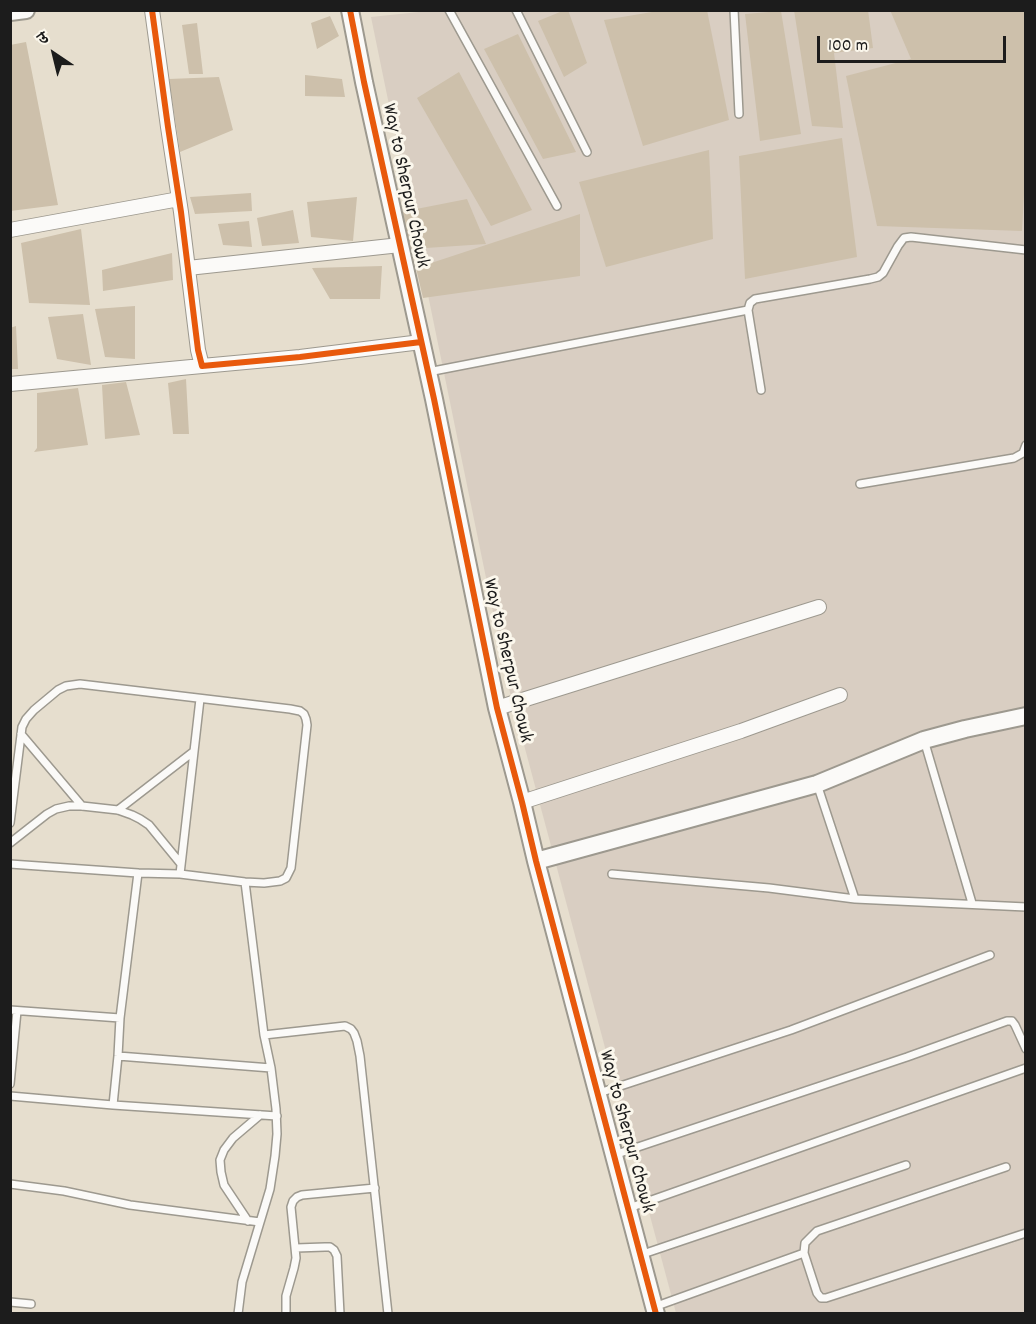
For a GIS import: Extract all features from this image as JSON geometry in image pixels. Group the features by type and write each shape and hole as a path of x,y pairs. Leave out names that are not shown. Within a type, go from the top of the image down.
{"street":[{"path":"10,12 26,10"},
{"path":"152,10 202,366"},
{"name":"Way to Sherpur Chowk","path":"350,10 497,708 655,1310"},
{"path":"10,230 179,199"},
{"path":"188,268 400,245"},
{"path":"10,384 300,357 421,342"},
{"path":"497,708 819,607"},
{"path":"522,802 741,731 840,695"},
{"path":"536,861 817,784 924,740 1026,716"}],"lane":[{"path":"449,10 557,206"},
{"path":"516,10 587,152"},
{"path":"734,10 739,114"},
{"path":"760,390 748,310 750,303 755,299 878,277 883,273 904,238 1026,250"},
{"path":"428,372 748,310"},
{"path":"860,484 1014,458 1023,453 1026,445"},
{"path":"10,823 21,734 26,719 58,690 73,684 300,711 306,719 291,868 286,878 280,881 245,882 180,874 10,864"},
{"path":"180,874 200,699"},
{"path":"21,734 82,806"},
{"path":"924,740 972,903"},
{"path":"118,810 193,752"},
{"path":"817,784 855,899"},
{"path":"10,843 56,809 82,806 118,810 132,814 149,825 181,864"},
{"path":"112,1106 120,1018 138,873"},
{"path":"612,874 769,888 855,899 1026,907"},
{"path":"238,1314 242,1282 270,1189 277,1134 271,1068 264,1035 245,882"},
{"path":"598,1094 791,1030 990,955"},
{"path":"10,1084 14,1010 120,1018"},
{"path":"614,1155 907,1058 1008,1021 1012,1021 1015,1025 1026,1049"},
{"path":"264,1035 345,1026 354,1033 360,1056 388,1314"},
{"path":"118,1056 271,1068"},
{"path":"628,1208 1026,1068"},
{"path":"10,1096 112,1106 276,1116"},
{"path":"248,1221 224,1185 220,1160 233,1138 260,1115"},
{"path":"640,1255 906,1165"},
{"path":"1006,1167 817,1231 805,1243 804,1253 817,1293 821,1298 826,1299 1026,1233"},
{"path":"10,1184 64,1191 130,1205 260,1222"},
{"path":"286,1314 286,1296 294,1268 296,1248 291,1208 293,1201 302,1195 375,1188"},
{"path":"296,1248 325,1246 334,1250 337,1256 340,1314"},
{"path":"655,1310 804,1253"},
{"path":"10,1302 31,1304"}],"shaded area":[{"path":"438,10 1025,11 1025,1313 676,1313 508,685 371,17"}],"building":[{"path":"568,10 587,63 564,77 538,21"},
{"path":"664,10 707,10 729,120 643,146 604,20"},
{"path":"794,10 868,10 873,48 834,53 843,128 812,126"},
{"path":"890,10 1026,10 1026,158 1022,231 877,226 846,76 911,59"},
{"path":"781,11 801,134 760,141 745,14"},
{"path":"330,16 339,36 317,49 311,23"},
{"path":"197,23 203,74 189,74 182,25"},
{"path":"518,34 576,152 543,159 484,49"},
{"path":"26,42 58,205 10,211 10,45"},
{"path":"459,72 532,210 491,226 417,98"},
{"path":"305,75 342,79 345,97 305,96"},
{"path":"219,77 233,130 180,152 169,79"},
{"path":"842,138 857,257 745,279 739,156"},
{"path":"709,150 713,239 606,267 579,182"},
{"path":"251,193 252,211 195,214 190,197"},
{"path":"357,197 353,241 311,237 307,202"},
{"path":"467,199 486,244 411,249 401,212"},
{"path":"293,210 299,243 262,246 257,218"},
{"path":"580,214 580,276 423,298 416,268"},
{"path":"249,221 252,247 223,245 218,224"},
{"path":"81,229 90,305 29,303 21,243"},
{"path":"172,253 173,280 103,291 102,270"},
{"path":"382,266 380,299 330,299 312,268"},
{"path":"135,306 135,359 105,357 95,309"},
{"path":"83,314 91,365 57,359 48,317"},
{"path":"16,326 18,369 10,369 10,328"},
{"path":"186,379 189,434 173,434 168,383"},
{"path":"126,382 140,435 105,439 102,385"},
{"path":"78,388 88,445 34,452 37,448 37,393"}],"cycle path":[{"path":"152,10 202,366 421,342"},
{"path":"350,10 434,399 497,708 656,1314"}]}
